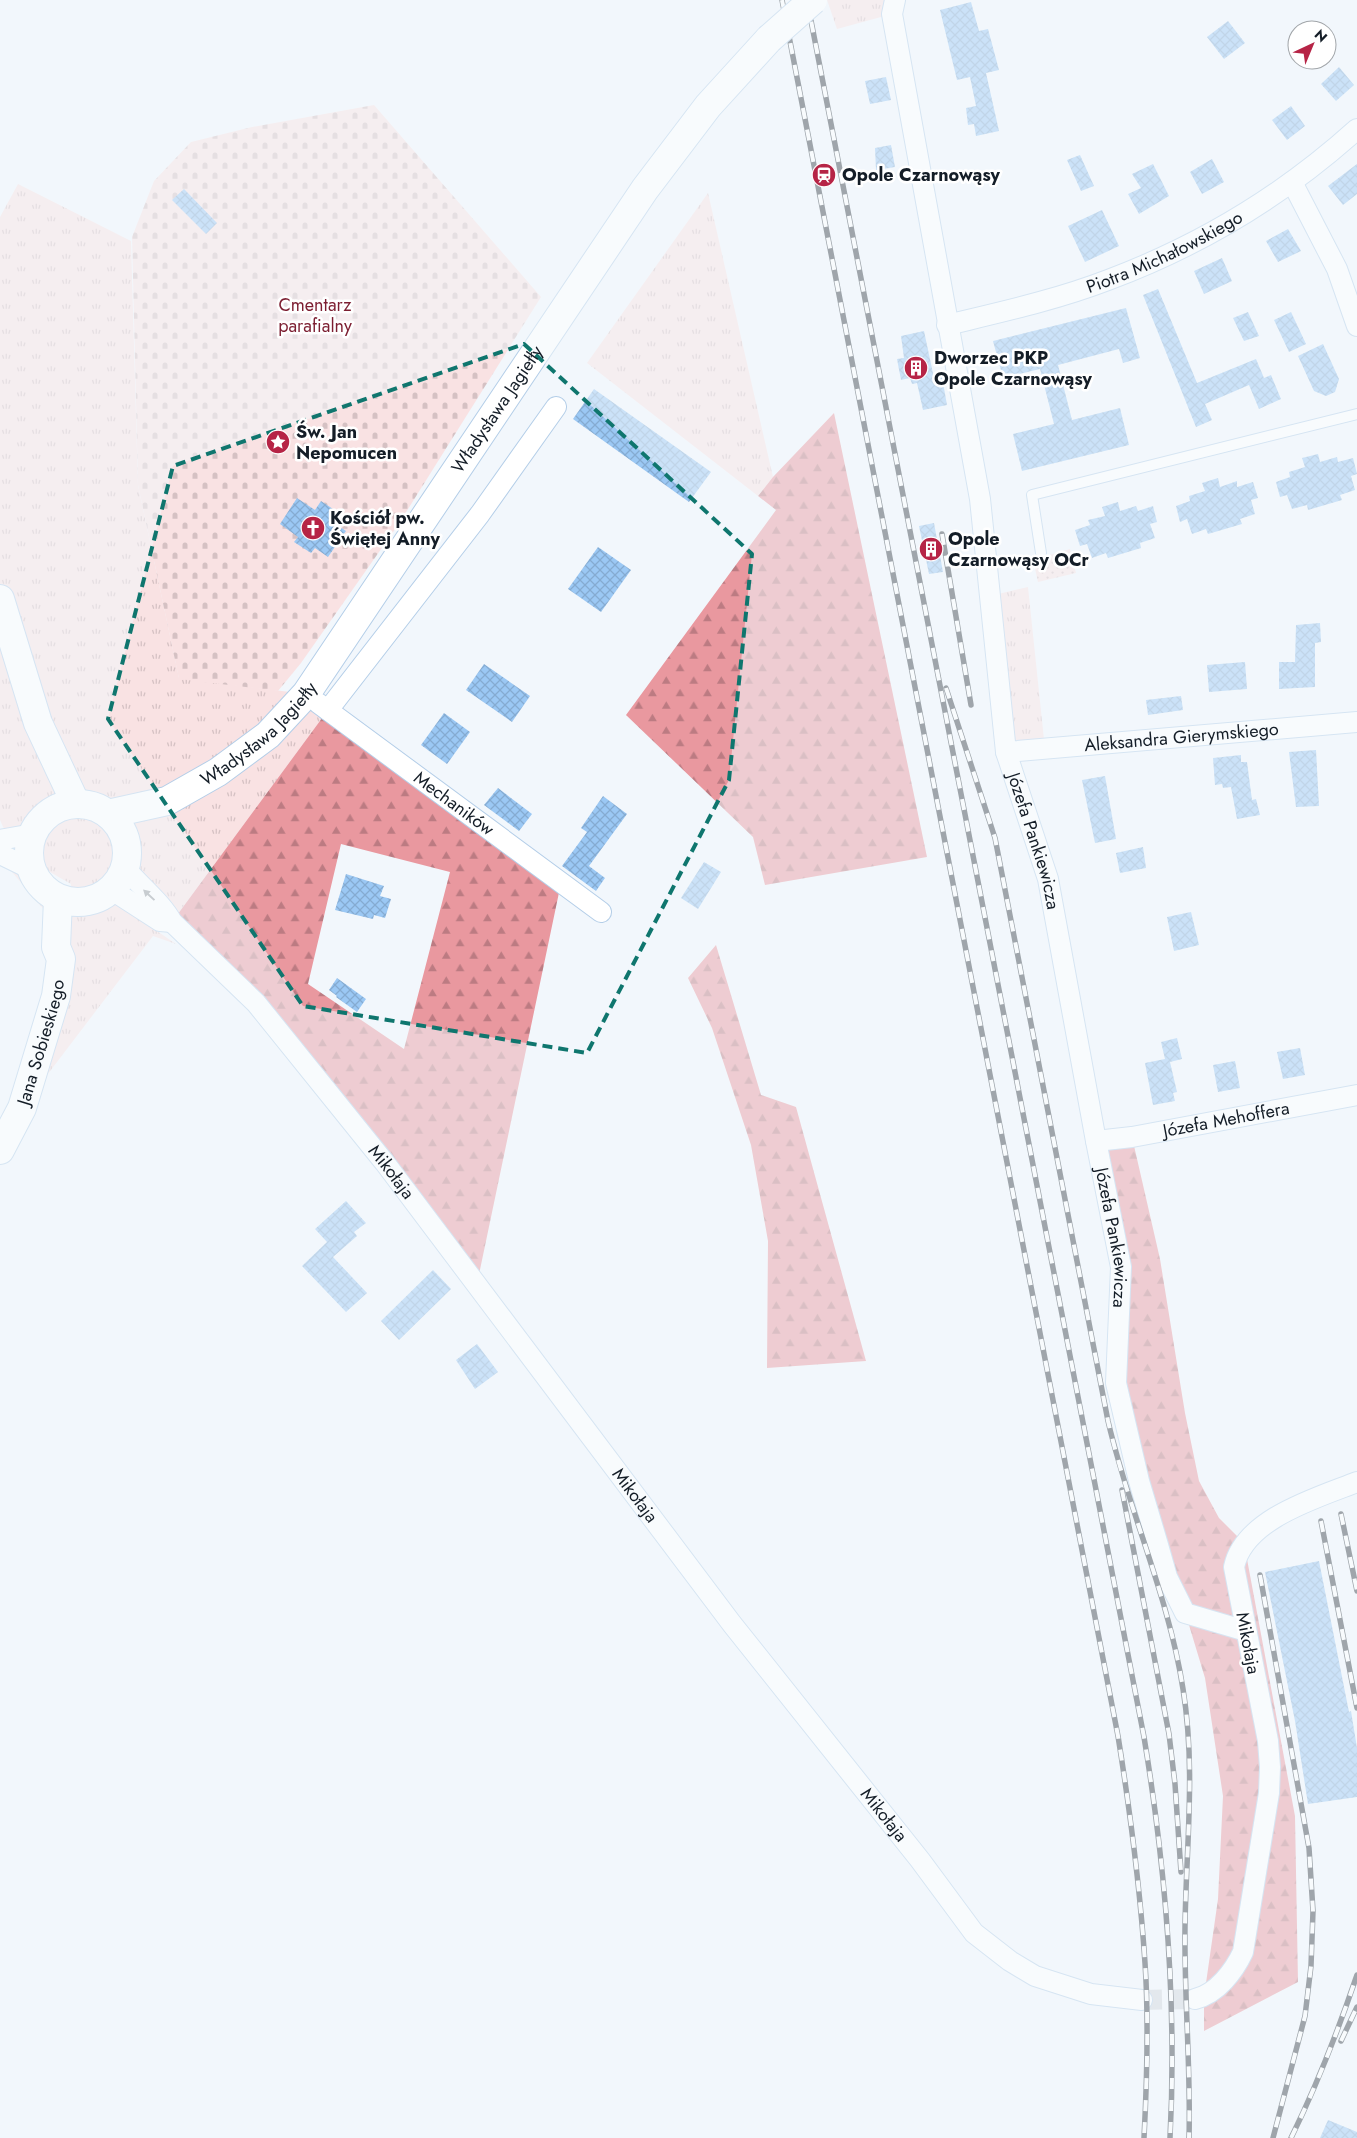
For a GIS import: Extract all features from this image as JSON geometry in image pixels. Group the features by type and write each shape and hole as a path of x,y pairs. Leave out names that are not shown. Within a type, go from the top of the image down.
{"street":[{"name":"Władysława Jagiełły","path":"108,814 167,801 218,772 268,736 306,694 645,189 708,106 769,39 812,0"},
{"name":"Józefa Pankiewicza","path":"895,0 892,14 980,499 1006,752 1048,879 1121,1267 1116,1382 1139,1481 1167,1577 1185,1614 1246,1631"},
{"name":"Piotra Michałowskiego","path":"947,325 1071,293 1150,264 1202,237 1292,182 1320,163 1357,129"},
{"path":"1292,182 1337,269 1357,326"},
{"path":"328,710 480,514 556,407"},
{"path":"0,599 38,723 76,804"},
{"name":"Mechaników","path":"306,694 601,912"},
{"name":"Aleksandra Gierymskiego","path":"1006,752 1357,722"},
{"path":"38,723 50,812"},
{"name":"Władysława Jagiełły","path":"121,868 167,801"},
{"path":"76,804 93,806 108,814 117,823 121,868 98,899 70,901 46,891 31,868 29,845 40,822 50,812 63,806 76,804"},
{"path":"0,840 33,834"},
{"path":"0,854 31,868"},
{"name":"Mikołaja","path":"121,868 160,922 172,922 256,1003 379,1156 732,1624 920,1860 974,1933 1010,1961 1035,1976 1091,1994 1142,2000"},
{"name":"Jana Sobieskiego","path":"0,1150 22,1108 56,996 61,959 56,947 70,901"},
{"name":"Józefa Mehoffera","path":"1096,1141 1132,1137 1357,1095"},
{"name":"Mikołaja","path":"1195,1999 1204,1997 1226,1979 1237,1966 1244,1952 1269,1793 1268,1741 1234,1567 1237,1554 1253,1534 1280,1515 1357,1482"}],"lane":[{"path":"1041,552 1032,495 1357,414"}],"highlighted area":[{"path":"524,344 752,554 729,780 587,1053 303,1006 108,719 173,466"}],"green space":[{"path":"827,0 895,0 892,14 837,29"},
{"name":"Cmentarz parafialny","path":"374,105 541,297 398,525 301,663 278,691 179,679 138,485 132,237 154,181 191,142 252,127"},
{"path":"18,184 131,241 138,485 179,678 306,694 328,710 172,922 157,931 176,944 153,936 22,1108 56,996 71,884 39,865 20,850 12,842 0,820 0,217"},
{"path":"708,193 773,477 758,496 587,363"},
{"path":"834,413 927,857 765,885 753,837 626,715 776,510 758,496 773,477"},
{"path":"1070,549 1076,573 1038,582 1033,560"},
{"path":"1028,587 1045,749 1006,752 990,596"},
{"path":"328,710 561,883 477,1284 385,1163 172,922","holes":["341,844 450,872 404,1049 308,984"]},
{"path":"1,859 27,875 47,908 45,911"},
{"path":"716,945 761,1095 796,1107 866,1361 767,1368 768,1241 751,1145 712,1028 688,978"},
{"path":"1132,1137 1160,1259 1185,1413 1199,1481 1219,1518 1244,1543 1295,1816 1298,1982 1204,2031 1204,1997 1218,1899 1223,1796 1205,1678 1116,1383 1118,1313 1096,1141"}],"building":[{"path":"971,2 979,31 988,29 999,70 986,73 999,131 976,136 974,124 968,125 966,108 976,106 970,77 957,80 940,10"},
{"path":"1228,21 1245,43 1224,59 1207,37"},
{"path":"1339,67 1354,85 1336,101 1321,84"},
{"path":"886,77 891,100 870,104 865,81"},
{"path":"1291,106 1305,126 1287,140 1272,120"},
{"path":"891,145 895,167 876,170 875,148"},
{"path":"1080,155 1094,186 1081,191 1067,160"},
{"path":"1212,159 1224,182 1202,194 1190,172"},
{"path":"1153,164 1169,196 1139,214 1128,194 1141,188 1132,174"},
{"path":"1357,164 1357,194 1343,205 1328,186"},
{"path":"184,189 217,223 206,234 172,200"},
{"path":"1102,210 1119,246 1085,262 1068,226"},
{"path":"1288,229 1301,251 1278,262 1266,241"},
{"path":"1222,258 1232,281 1204,294 1194,271"},
{"path":"1158,289 1197,383 1256,359 1264,378 1271,375 1281,399 1259,409 1249,385 1205,404 1212,420 1196,427 1143,295"},
{"path":"1126,308 1140,358 1123,363 1119,349 1058,365 1072,420 1120,408 1129,445 1022,471 1013,434 1054,424 1040,369 1003,378 993,341"},
{"path":"1248,312 1259,336 1244,341 1233,318"},
{"path":"1291,312 1306,344 1289,352 1274,320"},
{"name":"Dworzec PKP Opole Czarnowąsy","path":"924,331 934,378 942,377 947,405 923,410 917,383 912,384 910,378 901,380 897,359 904,358 901,336"},
{"path":"1323,344 1339,379 1335,392 1326,396 1314,391 1298,356"},
{"path":"594,389 711,472 689,502 573,419"},
{"path":"1318,454 1320,462 1337,457 1338,462 1353,458 1357,474 1351,476 1355,490 1340,495 1342,500 1308,510 1307,505 1292,509 1287,495 1280,497 1276,482 1290,477 1289,472 1305,467 1302,458"},
{"path":"1218,478 1220,487 1237,481 1237,487 1253,482 1258,498 1251,500 1255,514 1240,519 1242,524 1208,534 1206,529 1192,534 1187,519 1180,522 1176,506 1190,501 1189,496 1205,491 1202,483"},
{"name":"Kościół pw. Świętej Anny","path":"297,498 315,510 321,501 339,513 333,522 346,531 328,557 315,548 311,553 294,542 298,537 280,524"},
{"path":"1118,502 1120,511 1136,506 1138,511 1153,506 1157,522 1150,524 1155,538 1140,543 1141,548 1108,558 1106,553 1092,558 1087,544 1080,546 1075,530 1090,525 1088,520 1105,516 1102,507"},
{"name":"Opole Czarnowąsy OCr","path":"934,523 943,572 929,574 919,526"},
{"path":"598,547 631,570 601,612 568,589"},
{"path":"1320,623 1321,642 1315,643 1315,687 1279,689 1279,662 1295,662 1296,625"},
{"path":"1245,662 1247,689 1209,692 1207,665"},
{"path":"484,664 530,696 512,722 466,690"},
{"path":"1181,696 1183,710 1148,715 1146,700"},
{"path":"444,713 470,732 447,764 421,745"},
{"path":"1316,750 1319,806 1296,807 1289,752"},
{"path":"1241,755 1241,762 1247,762 1252,800 1256,799 1260,815 1237,819 1231,787 1223,788 1222,784 1215,785 1213,758"},
{"path":"1105,776 1116,839 1095,843 1082,780"},
{"path":"498,788 532,814 519,831 484,805"},
{"path":"603,796 627,814 589,866 605,878 596,891 562,866 587,832 581,828"},
{"path":"1143,847 1146,868 1120,873 1116,853"},
{"path":"704,862 721,872 698,909 681,898"},
{"path":"346,874 384,886 380,896 391,899 385,918 374,915 373,919 335,910"},
{"path":"1191,912 1199,945 1174,951 1167,917"},
{"path":"337,978 366,999 357,1012 329,990"},
{"path":"1177,1038 1182,1059 1170,1062 1177,1092 1173,1093 1175,1101 1153,1105 1145,1063 1165,1059 1161,1042"},
{"path":"1300,1048 1305,1075 1283,1079 1277,1052"},
{"path":"1235,1061 1240,1088 1218,1092 1213,1065"},
{"path":"346,1201 366,1223 354,1232 357,1236 333,1257 367,1293 346,1312 302,1266 327,1242 315,1229"},
{"path":"433,1270 451,1289 399,1340 381,1321"},
{"path":"477,1344 498,1372 475,1389 456,1360"},
{"path":"1319,1561 1357,1748 1357,1797 1308,1804 1295,1721 1265,1572"},
{"path":"1328,2120 1357,2132 1357,2138 1320,2138"}],"tunnel":[{"path":"1142,2000 1195,1999"}],"railway":[{"path":"782,0 1118,1736 1134,1849 1145,1963 1147,2050 1144,2138"},
{"path":"807,0 1144,1737 1152,1787 1168,1937 1172,2037 1170,2138"},
{"path":"942,534 971,705"},
{"path":"946,688 995,838 1108,1421 1159,1588 1177,1655 1183,1689 1187,1719 1190,1778 1185,1927 1189,2138"},
{"path":"1122,1490 1169,1734 1175,1784 1181,1872"},
{"path":"1341,1514 1357,1591"},
{"path":"1321,1521 1357,1708"},
{"path":"1260,1575 1309,1848 1313,1911 1311,1966 1305,2016 1273,2138"},
{"path":"1291,2138 1327,2058 1357,1975"},
{"path":"1341,2041 1357,2007"}],"place":[{"name":"Opole Czarnowąsy","path":"824,175"},
{"name":"Dworzec PKP Opole Czarnowąsy","path":"916,368"},
{"name":"Św. Jan Nepomucen","path":"278,442"},
{"name":"Kościół pw. Świętej Anny","path":"313,528"},
{"name":"Opole Czarnowąsy OCr","path":"931,549"}]}
